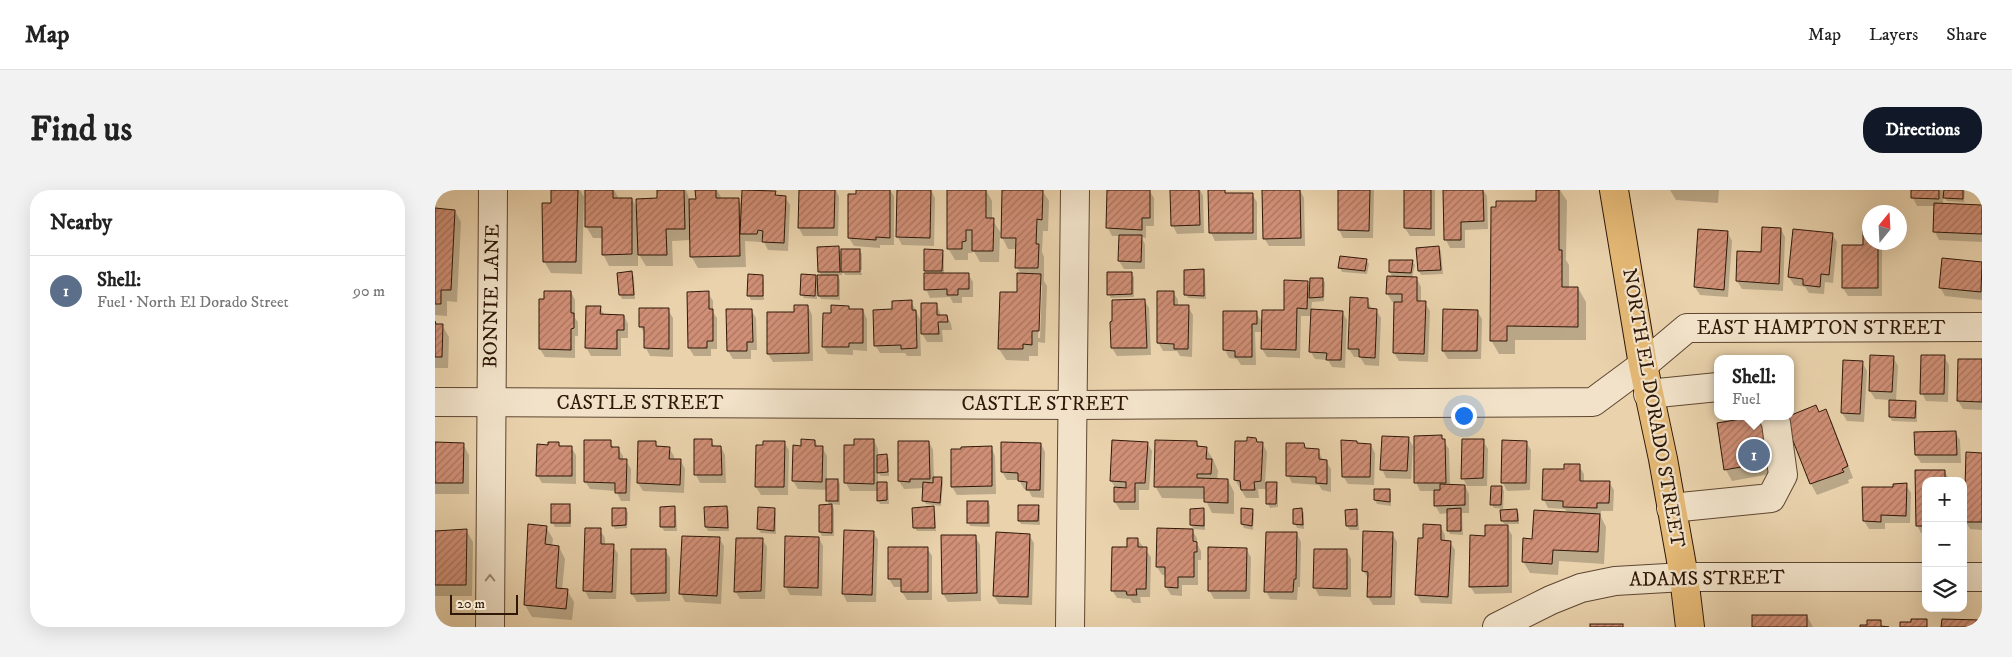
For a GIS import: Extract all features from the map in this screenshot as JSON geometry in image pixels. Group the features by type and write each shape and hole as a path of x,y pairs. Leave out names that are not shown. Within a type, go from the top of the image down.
{"main road":[{"name":"NORTH EL DORADO STREET","path":"1615,190 1648,394 1684,577 1690,627"}],"street":[{"name":"BONNIE LANE","path":"490,627 493,190"},
{"path":"1070,627 1075,190"},
{"name":"EAST HAMPTON STREET","path":"1643,365 1687,328 1982,327"},
{"name":"CASTLE STREET","path":"435,402 1074,405 1593,402 1643,365"},
{"path":"1648,394 1714,387"},
{"path":"1671,508 1771,498 1783,475 1775,420"},
{"path":"1967,577 1982,576"},
{"name":"ADAMS STREET","path":"1497,627 1551,600 1581,588 1631,579 1684,577 1922,577"}],"building":[{"path":"551,190 578,190 576,262 543,262 542,203 551,203"},
{"path":"585,190 613,190 613,198 632,198 632,254 602,255 602,227 585,227"},
{"path":"657,190 684,190 685,229 666,229 667,255 638,255 636,199 657,198"},
{"path":"695,190 716,190 716,198 739,198 740,256 690,257 689,199 696,199"},
{"path":"742,190 776,191 775,195 786,196 784,243 762,242 763,231 758,230 757,234 740,234"},
{"path":"799,190 835,190 834,228 798,228"},
{"path":"856,190 890,190 890,238 876,237 876,240 848,238 848,194 856,194"},
{"path":"897,190 931,190 930,238 896,237"},
{"path":"947,190 986,190 986,218 994,218 993,251 972,251 972,230 966,230 966,241 962,242 962,249 947,249"},
{"path":"1002,190 1043,190 1042,220 1037,219 1036,244 1039,244 1038,268 1015,268 1016,238 1001,238"},
{"path":"1107,190 1150,190 1150,218 1142,218 1142,230 1106,228"},
{"path":"1170,190 1199,190 1200,225 1171,226"},
{"path":"1208,190 1225,190 1225,193 1253,193 1253,233 1209,233"},
{"path":"1262,190 1300,190 1301,238 1263,239"},
{"path":"1338,190 1370,190 1369,231 1338,230"},
{"path":"1404,190 1431,190 1431,229 1404,228"},
{"path":"1443,190 1483,190 1484,221 1461,222 1461,240 1444,240"},
{"path":"1536,190 1559,190 1559,250 1562,250 1562,287 1578,287 1578,327 1507,326 1507,341 1490,341 1491,207 1496,207 1496,201 1536,201"},
{"path":"1911,190 1939,190 1939,199 1911,198"},
{"path":"1944,190 1963,190 1963,199 1943,198"},
{"path":"1934,203 1982,205 1982,234 1933,232"},
{"path":"435,208 455,210 451,290 441,290 441,304 435,304"},
{"path":"1762,227 1781,228 1779,284 1736,281 1737,251 1761,252"},
{"path":"1698,229 1728,231 1724,290 1694,287"},
{"path":"1793,229 1833,233 1829,275 1821,274 1820,287 1803,285 1803,279 1788,277"},
{"path":"1119,235 1142,235 1141,262 1118,261"},
{"path":"1842,245 1862,245 1862,250 1878,250 1878,288 1842,288"},
{"path":"839,246 840,272 818,272 817,247"},
{"path":"1439,246 1441,270 1418,271 1416,248"},
{"path":"841,249 860,249 860,272 841,272"},
{"path":"924,249 943,250 942,271 924,271"},
{"path":"1340,256 1367,259 1365,271 1338,268"},
{"path":"1942,258 1982,262 1981,292 1939,288"},
{"path":"1389,260 1413,260 1411,273 1389,272"},
{"path":"1204,269 1204,296 1184,295 1184,270"},
{"path":"632,271 634,295 619,295 617,273"},
{"path":"1107,272 1132,272 1132,294 1107,295"},
{"path":"924,273 969,273 969,289 958,289 958,295 947,295 947,289 924,290"},
{"path":"1017,273 1041,274 1039,331 1032,331 1032,345 1023,344 1023,349 998,349 1000,292 1017,292"},
{"path":"748,274 763,275 763,296 747,296"},
{"path":"801,274 816,275 815,296 800,295"},
{"path":"817,275 838,275 838,296 818,296"},
{"path":"1387,276 1417,277 1417,301 1426,301 1424,354 1393,353 1394,302 1402,302 1402,294 1386,294"},
{"path":"1310,278 1323,278 1323,297 1309,298"},
{"path":"1284,280 1308,281 1307,309 1297,308 1296,350 1261,349 1262,310 1284,310"},
{"path":"544,291 571,291 571,313 574,313 574,328 571,329 571,350 539,349 539,299 544,299"},
{"path":"709,291 709,309 713,309 713,341 707,341 707,348 688,348 687,292"},
{"path":"1157,291 1174,291 1174,305 1189,305 1188,349 1174,349 1174,344 1157,343"},
{"path":"1350,297 1368,298 1368,308 1377,309 1375,358 1359,357 1359,349 1348,349"},
{"path":"1145,299 1147,348 1111,348 1110,322 1112,321 1112,300"},
{"path":"912,300 912,310 916,310 917,348 901,349 901,345 874,346 873,310 892,309 892,301"},
{"path":"921,303 937,303 937,315 947,315 948,322 938,322 939,334 921,334"},
{"path":"794,305 808,305 809,353 767,354 767,312 794,312"},
{"path":"831,305 849,306 849,309 863,309 863,343 849,343 849,347 822,347 823,313 831,313"},
{"path":"586,306 601,306 600,314 624,315 624,330 617,330 617,349 585,348"},
{"path":"639,308 669,308 669,349 644,348 644,327 639,327"},
{"path":"726,309 752,309 753,342 747,342 747,351 727,351"},
{"path":"1311,309 1343,311 1341,360 1326,360 1327,353 1309,352"},
{"path":"1443,309 1478,310 1477,351 1442,351"},
{"path":"1223,311 1257,311 1257,324 1252,324 1252,357 1235,357 1235,351 1223,350"},
{"path":"435,321 436,324 443,324 442,357 435,357"},
{"path":"1870,355 1894,356 1892,392 1869,391"},
{"path":"1921,355 1945,355 1944,394 1920,394"},
{"path":"1958,359 1982,359 1982,402 1957,401"},
{"path":"1843,360 1863,361 1860,414 1841,413"},
{"path":"1889,400 1916,401 1915,418 1889,417"},
{"path":"1816,405 1819,412 1826,409 1848,466 1842,469 1844,472 1810,484 1785,420 1794,420 1794,414"},
{"path":"1735,420 1769,420 1775,461 1724,470 1717,423"},
{"path":"1956,431 1957,455 1915,455 1914,432"},
{"path":"1442,435 1442,439 1445,439 1446,483 1414,483 1414,436"},
{"path":"1382,436 1409,437 1407,471 1380,470"},
{"path":"1247,437 1256,438 1257,442 1263,442 1261,481 1254,482 1255,490 1241,490 1240,481 1234,480 1235,441 1247,441"},
{"path":"694,439 712,439 712,446 721,446 722,475 694,475"},
{"path":"801,439 815,440 815,446 823,446 822,482 792,481 793,445 801,446"},
{"path":"854,439 874,439 874,484 844,483 844,445 854,445"},
{"path":"1462,439 1484,439 1483,478 1461,479"},
{"path":"584,440 611,440 611,447 619,447 619,459 627,459 626,493 615,493 615,483 584,482"},
{"path":"1112,440 1148,442 1145,483 1135,483 1135,502 1114,502 1114,487 1126,488 1126,482 1110,481"},
{"path":"1155,440 1197,441 1197,446 1207,447 1206,459 1212,459 1211,474 1197,474 1197,478 1228,479 1228,503 1204,502 1204,487 1154,487"},
{"path":"1341,440 1371,444 1370,477 1342,477"},
{"path":"1502,440 1527,441 1526,483 1501,483"},
{"path":"638,441 656,441 656,446 670,447 669,459 681,459 680,485 637,483"},
{"path":"763,441 785,441 784,487 755,487 756,445 763,445"},
{"path":"898,441 929,441 930,479 910,479 910,482 898,481"},
{"path":"435,442 464,443 463,483 435,483"},
{"path":"548,442 559,442 559,446 572,446 572,476 536,476 537,444 548,445"},
{"path":"1001,442 1041,443 1040,490 1026,490 1027,482 1018,481 1018,473 1001,472"},
{"path":"1286,443 1304,443 1305,448 1319,449 1319,459 1327,460 1327,484 1316,483 1316,477 1286,476"},
{"path":"992,446 992,486 951,487 951,449"},
{"path":"1966,452 1982,453 1982,522 1967,522 1967,477 1965,477"},
{"path":"887,454 888,472 877,473 877,455"},
{"path":"1564,464 1580,464 1580,481 1610,481 1609,503 1597,503 1597,508 1563,507 1563,501 1542,500 1543,469 1564,469"},
{"path":"1915,470 1945,470 1945,477 1922,477 1922,526 1916,526"},
{"path":"933,477 942,477 940,503 922,501 923,482 933,483"},
{"path":"826,479 838,479 838,501 826,501"},
{"path":"877,482 887,482 887,500 877,501"},
{"path":"1266,482 1277,482 1276,504 1266,504"},
{"path":"1907,483 1906,516 1881,515 1881,522 1863,521 1862,487 1893,487 1893,484"},
{"path":"1440,484 1465,485 1465,505 1434,506 1434,490 1440,490"},
{"path":"1491,486 1502,486 1501,505 1490,505"},
{"path":"1374,489 1390,489 1390,502 1374,500"},
{"path":"967,501 988,501 988,523 967,523"},
{"path":"551,504 570,504 570,523 551,523"},
{"path":"832,504 832,533 819,532 819,505"},
{"path":"1018,505 1039,505 1038,521 1018,521"},
{"path":"675,506 675,527 660,527 660,507"},
{"path":"727,506 728,528 705,527 704,507"},
{"path":"934,506 935,528 913,528 912,508"},
{"path":"758,507 775,508 774,531 757,529"},
{"path":"612,508 626,508 626,525 612,526"},
{"path":"1204,508 1204,526 1190,525 1190,509"},
{"path":"1241,508 1253,509 1252,526 1241,524"},
{"path":"1302,508 1303,525 1293,524 1293,509"},
{"path":"1461,508 1461,531 1447,531 1447,509"},
{"path":"1357,509 1357,526 1346,526 1345,510"},
{"path":"1517,509 1518,521 1501,521 1500,510"},
{"path":"1534,510 1600,514 1598,552 1553,550 1552,564 1522,562 1523,538 1532,539"},
{"path":"528,524 547,526 545,544 559,546 556,588 568,589 566,609 524,605"},
{"path":"1423,524 1441,525 1441,540 1451,541 1448,597 1415,595 1418,538 1423,538"},
{"path":"1485,525 1508,525 1508,586 1469,587 1470,535 1485,536"},
{"path":"585,528 601,528 601,544 614,544 612,592 583,591"},
{"path":"1157,528 1193,529 1193,541 1197,542 1197,552 1194,552 1194,577 1178,577 1178,588 1165,587 1165,567 1156,567"},
{"path":"467,529 466,585 435,585 435,531"},
{"path":"844,530 874,531 872,595 842,594"},
{"path":"1363,531 1393,532 1391,597 1367,597 1368,572 1362,571"},
{"path":"996,532 1030,534 1028,597 993,596"},
{"path":"1266,532 1297,532 1296,579 1294,579 1293,592 1264,592"},
{"path":"941,535 976,535 977,593 942,594"},
{"path":"682,536 720,537 717,596 679,594"},
{"path":"785,536 819,537 818,588 784,587"},
{"path":"736,538 763,538 761,591 734,592"},
{"path":"1127,538 1138,538 1138,547 1147,547 1146,589 1136,589 1137,595 1127,595 1126,591 1111,591 1112,547 1127,547"},
{"path":"888,547 928,547 928,592 901,592 901,579 888,579"},
{"path":"1208,547 1247,548 1246,591 1208,591"},
{"path":"631,549 666,549 666,593 631,594"},
{"path":"1314,549 1347,549 1347,589 1313,588"},
{"path":"1752,615 1807,615 1807,627 1752,627"},
{"path":"1911,619 1927,619 1927,627 1900,627 1900,622 1911,622"},
{"path":"1942,619 1982,620 1982,627 1941,627"},
{"path":"1867,620 1881,620 1881,626 1889,627 1860,627 1860,625 1867,625"},
{"path":"1590,624 1623,624 1623,627 1590,627"}],"place":[{"name":"Shell:","path":"1754,455"}]}
